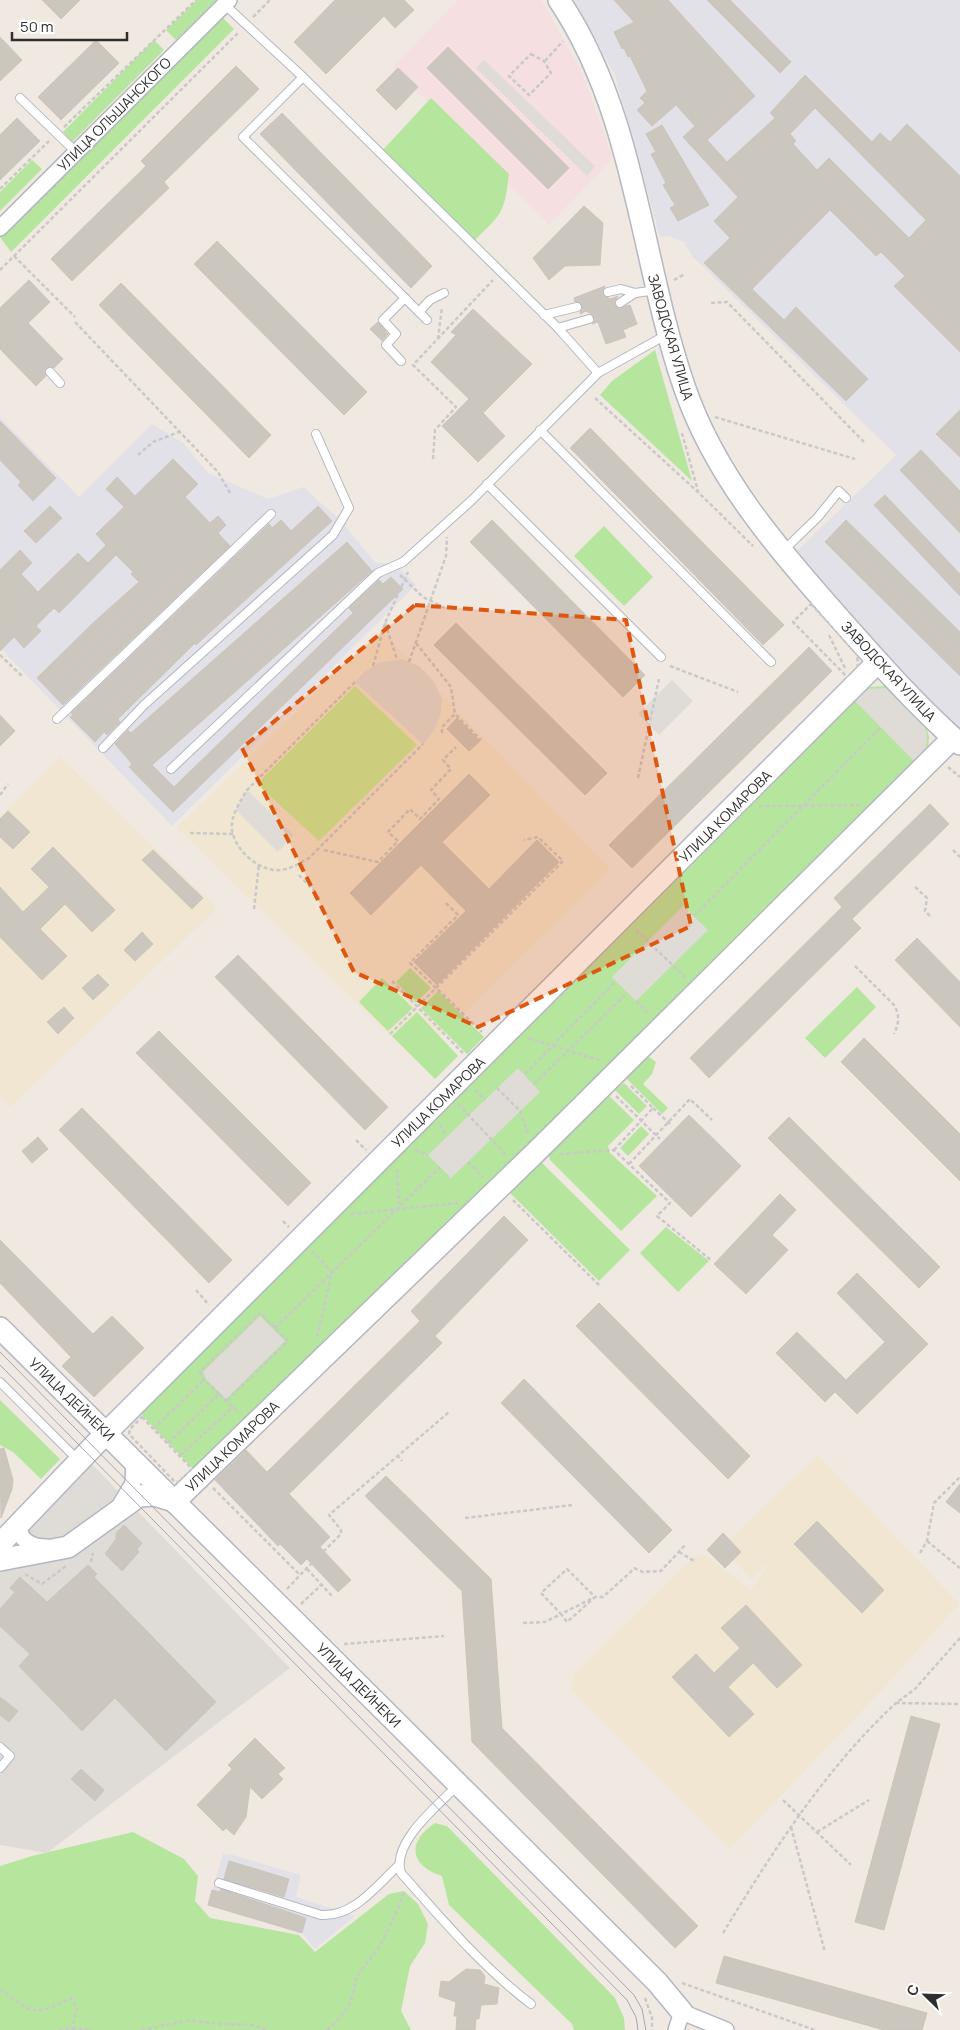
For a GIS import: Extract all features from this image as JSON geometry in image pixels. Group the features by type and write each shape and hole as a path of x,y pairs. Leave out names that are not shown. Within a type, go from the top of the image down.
{"street":[{"name":"ЗАВОДСКАЯ УЛИЦА","path":"559,0 599,75 611,104 622,139 656,290 668,334 693,410 713,453 744,503 782,552 878,662 956,741"},
{"name":"УЛИЦА ОЛЬШАНСКОГО","path":"0,228 227,2"},
{"name":"УЛИЦА КОМАРОВА","path":"0,1544 107,1432 438,1101 510,1032 878,662"},
{"name":"УЛИЦА КОМАРОВА","path":"174,1502 537,1151 887,805 956,741"},
{"name":"УЛИЦА ДЕЙНЕКИ","path":"0,1328 107,1432 174,1502 657,1982 679,2021 726,2030"},
{"path":"103,1522 125,1501 131,1490 134,1476 134,1461"},
{"path":"0,1560 64,1548 76,1542 134,1500 146,1494 174,1502"},
{"path":"21,1521 19,1528 21,1536 33,1546 47,1547 76,1542"},
{"path":"679,2021 696,2030"}],"lane":[{"path":"227,2 246,24 558,328 598,373"},
{"path":"303,78 243,137 427,320"},
{"path":"20,98 76,152"},
{"path":"608,292 621,289 635,293 656,290"},
{"path":"419,312 430,300 444,293"},
{"path":"620,303 635,293"},
{"path":"401,361 386,345 396,334 383,320 405,298"},
{"path":"544,315 577,307"},
{"path":"558,328 590,320"},
{"path":"171,769 378,573 403,562 488,484 598,373 668,334"},
{"path":"50,372 60,383"},
{"path":"540,430 771,662"},
{"path":"103,748 144,705 333,535 349,508 316,434"},
{"path":"488,484 661,657"},
{"path":"782,552 818,517 839,491 846,498"},
{"path":"56,719 271,514"},
{"path":"0,1382 79,1461"},
{"path":"0,1747 10,1756 0,1768"},
{"path":"218,1883 321,1915 334,1916 354,1906 399,1869 408,1839 458,1784"},
{"path":"399,1869 443,1921 516,1993 531,2004"}],"path":[{"path":"0,189 196,0"},
{"path":"0,270 270,0"},
{"path":"544,61 564,40"},
{"path":"531,54 544,61 551,74 529,95 509,76 531,54"},
{"path":"14,256 75,317"},
{"path":"433,459 435,430 456,407 413,365 492,280"},
{"path":"438,340 444,293"},
{"path":"711,303 727,302 864,442"},
{"path":"75,322 218,472 230,493"},
{"path":"595,398 698,492 754,548"},
{"path":"693,410 855,459"},
{"path":"138,455 153,442 180,432"},
{"path":"409,662 446,556 447,533"},
{"path":"372,666 385,623 405,580 414,551"},
{"path":"394,568 422,597 447,609"},
{"path":"811,604 857,653 858,670 850,680 798,626 793,622 811,604"},
{"path":"385,623 397,659"},
{"path":"416,643 451,687 455,714 481,740"},
{"path":"0,655 23,677"},
{"path":"670,666 738,692"},
{"path":"638,778 659,679"},
{"path":"355,682 247,790 236,810 232,829 237,845 259,864 279,870 296,866 309,858 423,744"},
{"path":"442,733 442,727 455,714"},
{"path":"694,916 881,727"},
{"path":"324,850 378,862 398,841 388,832 410,809 420,819 439,799 431,790 451,769 443,760 456,747"},
{"path":"0,795 8,784"},
{"path":"755,806 887,805"},
{"path":"190,833 233,834"},
{"path":"390,1034 564,861 538,837 524,840"},
{"path":"953,850 960,857"},
{"path":"254,909 259,864"},
{"path":"300,875 318,894"},
{"path":"915,887 927,898 924,911 932,918"},
{"path":"446,903 458,915 410,963 484,1034"},
{"path":"623,918 692,985"},
{"path":"855,966 894,1004 898,1012 898,1023 894,1034"},
{"path":"392,981 464,1054"},
{"path":"525,1074 616,982"},
{"path":"534,1084 627,993"},
{"path":"636,1001 650,1015"},
{"path":"510,1032 604,1061"},
{"path":"628,1083 672,1126"},
{"path":"497,1088 520,1111 531,1142"},
{"path":"610,1090 660,1139"},
{"path":"629,1164 690,1099 712,1120"},
{"path":"454,1100 512,1161"},
{"path":"551,1155 614,1150 653,1108"},
{"path":"356,1140 368,1152"},
{"path":"614,1150 670,1204 657,1216 712,1260"},
{"path":"468,1162 484,1178"},
{"path":"397,1167 399,1207"},
{"path":"275,1328 440,1167"},
{"path":"511,1198 599,1285"},
{"path":"345,1214 462,1202"},
{"path":"308,1248 332,1272"},
{"path":"316,1345 332,1272"},
{"path":"196,1290 211,1306 204,1313"},
{"path":"226,1401 288,1341 260,1313 200,1372 204,1380 226,1401 233,1407 240,1414"},
{"path":"153,1429 204,1380"},
{"path":"168,1444 219,1394"},
{"path":"180,1456 233,1407"},
{"path":"286,1590 342,1532 329,1514 449,1412"},
{"path":"142,1417 168,1444 193,1470 178,1483 129,1432 142,1417"},
{"path":"397,1455 402,1461"},
{"path":"920,1553 927,1541 934,1503 960,1477"},
{"path":"210,1485 300,1575"},
{"path":"465,1518 572,1505"},
{"path":"927,1541 960,1568"},
{"path":"523,1623 545,1622 595,1596 603,1597 634,1568 643,1572 661,1571 685,1544"},
{"path":"679,1552 696,1562"},
{"path":"567,1568 595,1596 567,1622 541,1593 567,1568"},
{"path":"307,1569 333,1597"},
{"path":"300,1605 322,1584"},
{"path":"280,1585 290,1595"},
{"path":"295,1600 306,1612"},
{"path":"344,1651 338,1644 444,1636"},
{"path":"723,1933 770,1856 835,1767 896,1703 914,1689 960,1638"},
{"path":"896,1703 960,1704"},
{"path":"783,1800 851,1865"},
{"path":"817,1832 869,1800"},
{"path":"791,1827 825,1952"},
{"path":"327,2030 340,2018 351,2002 357,1976 380,1946 399,1907 404,1891 399,1869"},
{"path":"677,1981 815,2030"},
{"path":"0,1989 30,2010 43,2010 71,1998 77,2006 72,2029"},
{"path":"141,2030 190,2020 220,2024 252,2024 268,2030"},
{"path":"59,2030 92,2030"}],"highlighted area":[{"path":"415,605 626,620 691,926 478,1027 354,972 242,748"}],"shaded area":[{"path":"458,0 541,0 581,70 613,158 549,225 393,67"},
{"path":"574,0 960,0 960,732 794,554 896,455 692,256 684,242 669,236 660,237 615,75"},
{"path":"484,60 595,166 587,176 476,68"},
{"path":"0,417 79,497 152,424 183,443 208,473 268,499 303,487 338,518 376,563 395,563 416,585 172,826 0,648"},
{"path":"380,630 610,869 416,1061 177,828"},
{"path":"401,659 419,666 435,683 442,700 440,716 433,732 423,744 355,682 364,672 379,663"},
{"path":"672,680 693,701 659,735 638,714"},
{"path":"886,688 924,723 927,736 926,749 914,761 852,698 869,689"},
{"path":"60,757 217,908 10,1107 0,1097 0,817"},
{"path":"247,790 294,835 278,852 236,810"},
{"path":"683,906 708,930 636,1001 612,977"},
{"path":"518,1068 540,1092 451,1178 428,1155"},
{"path":"260,1316 285,1341 226,1399 206,1379 203,1372"},
{"path":"818,1455 959,1604 891,1680 730,1849 572,1691 573,1675 693,1558 704,1554 751,1590 771,1561 751,1579 722,1547"},
{"path":"86,1458 290,1668 47,1853 0,1845 0,1546"},
{"path":"223,1854 233,1855 301,1875 296,1897 355,1916 315,1949 302,1933 208,1905"}],"green space":[{"path":"197,0 217,0 176,40 166,30"},
{"path":"222,17 234,29 11,252 0,237"},
{"path":"154,40 164,50 72,142 63,132"},
{"path":"431,98 509,174 505,198 500,212 474,241 382,151"},
{"path":"32,160 42,169 0,211 0,192"},
{"path":"655,350 692,481 600,395 612,381"},
{"path":"604,526 653,577 624,606 574,556"},
{"path":"355,686 417,745 319,841 257,784"},
{"path":"887,686 925,722 929,737 928,750 197,1473 137,1410 847,697 869,687"},
{"path":"410,968 431,988 416,1003 396,982"},
{"path":"382,978 413,1008 388,1031 359,1002"},
{"path":"857,987 876,1007 825,1058 805,1038"},
{"path":"438,991 484,1037 467,1054 421,1008"},
{"path":"417,1012 458,1056 435,1079 392,1036"},
{"path":"648,1056 656,1062 652,1074 643,1084 668,1108 662,1114 626,1078"},
{"path":"624,1083 647,1106 639,1114 615,1090"},
{"path":"608,1095 634,1120 608,1146 610,1153 657,1196 621,1231 550,1160 548,1153"},
{"path":"641,1126 649,1134 628,1156 620,1148"},
{"path":"540,1161 630,1250 599,1281 509,1192"},
{"path":"666,1227 709,1261 678,1292 640,1253"},
{"path":"0,1400 60,1459 41,1479 13,1452 0,1445"},
{"path":"435,1823 447,1826 615,1998 624,2018 625,2030 574,2030 572,2024 449,1905 442,1876 431,1872 423,1866 418,1860 416,1853 416,1845 419,1838"},
{"path":"133,1832 184,1859 198,1876 195,1901 210,1918 299,1935 315,1952 389,1894 404,1891 418,1904 428,1924 425,1943 410,1966 401,2011 411,2030 0,2030 0,1866 32,1856"}],"building":[{"path":"42,0 80,0 61,19"},
{"path":"335,0 404,0 414,10 395,28 384,16 326,74 294,42"},
{"path":"614,0 668,0 755,96 707,140 727,162 775,118 770,113 805,75 872,142 880,133 890,142 907,124 960,176 960,352 894,286 905,276 881,252 876,256 830,210 752,289 784,320 796,307 868,379 846,401 704,263 730,238 714,221 738,197 683,137 695,126 676,105 652,126 637,110 645,103 640,98 647,91 630,56 628,57 624,48 622,49 614,32 634,22","holes":["815,108 926,220 909,238 829,158 817,170 793,144 796,141 790,134"]},
{"path":"707,0 730,0 791,62 780,73"},
{"path":"0,37 22,60 0,81"},
{"path":"96,40 119,63 61,120 38,97"},
{"path":"448,47 569,168 548,189 427,68"},
{"path":"236,66 259,89 164,182 169,188 72,281 51,259 146,166 141,161"},
{"path":"398,68 418,87 396,110 376,90"},
{"path":"282,113 432,266 411,288 260,134"},
{"path":"17,118 40,141 0,180 0,135"},
{"path":"662,125 709,205 678,221 670,208 675,205 663,185 666,183 651,154 656,152 646,134"},
{"path":"584,206 603,223 600,265 565,266 549,280 533,258"},
{"path":"217,241 367,392 344,415 194,264"},
{"path":"29,280 50,302 28,323 63,359 54,368 46,368 46,376 36,386 0,349 0,308"},
{"path":"121,283 271,435 249,458 99,305"},
{"path":"605,286 604,295 610,299 618,296 614,303 618,308 630,305 637,324 623,330 626,337 606,344 598,322 592,324 595,320 593,315 586,311 580,314 582,305 575,302 574,298"},
{"path":"473,309 532,364 483,413 505,436 478,462 442,426 469,399 431,362 456,335 451,332"},
{"path":"378,322 388,334 382,341 370,329"},
{"path":"960,410 960,457 936,434"},
{"path":"0,421 56,478 33,501 18,485 21,482 0,460"},
{"path":"590,428 784,625 763,645 570,448"},
{"path":"921,450 960,491 960,533 900,470"},
{"path":"173,459 198,484 185,497 210,523 218,516 226,525 218,533 230,546 63,705 37,678 94,622 139,582 131,574 133,572 116,555 59,613 54,608 36,626 41,631 24,648 14,637 0,651 0,570 20,550 32,563 21,574 38,592 78,553 88,563 106,545 96,534 124,507 106,489 117,477 135,496"},
{"path":"885,495 960,574 960,596 874,505"},
{"path":"50,506 62,518 36,543 24,531"},
{"path":"318,506 332,521 196,645 195,643 118,719 120,722 107,735 104,732 95,742 70,717 73,715 71,713 269,524 272,528 281,520 291,531"},
{"path":"492,520 645,675 623,697 470,542"},
{"path":"846,520 960,632 960,676 825,542"},
{"path":"347,542 372,571 152,765 174,787 353,613 349,608 379,580 383,584 391,577 403,589 173,812 129,767 132,764 115,744 128,730 131,733"},
{"path":"456,623 607,773 585,795 434,645"},
{"path":"809,647 832,671 632,868 609,845"},
{"path":"0,715 15,731 0,746"},
{"path":"457,718 480,741 469,751 447,729"},
{"path":"469,774 490,795 442,842 489,889 537,840 559,862 437,985 414,962 466,911 421,865 371,915 350,893"},
{"path":"930,804 949,824 852,919 861,928 709,1078 690,1058 842,907 834,898"},
{"path":"8,811 30,832 13,849 0,837 0,819"},
{"path":"53,847 115,910 92,932 65,904 40,929 67,956 42,980 0,937 0,887 23,912 49,887 31,869"},
{"path":"153,850 203,898 192,909 142,860"},
{"path":"142,932 153,944 135,961 124,950"},
{"path":"917,938 960,982 960,1027 895,960"},
{"path":"238,955 388,1107 365,1130 215,977"},
{"path":"98,974 109,985 93,1000 82,988"},
{"path":"64,1007 74,1018 58,1034 47,1022"},
{"path":"159,1031 311,1183 288,1206 136,1053"},
{"path":"864,1038 960,1134 960,1181 841,1062"},
{"path":"82,1108 232,1260 209,1283 59,1130"},
{"path":"689,1115 741,1166 691,1217 639,1166"},
{"path":"789,1117 940,1267 919,1288 768,1138"},
{"path":"38,1137 48,1149 32,1163 22,1151"},
{"path":"780,1194 796,1210 772,1235 788,1250 746,1294 714,1264"},
{"path":"504,1216 528,1240 435,1336 442,1343 289,1494 330,1537 320,1547 351,1580 338,1592 307,1559 301,1565 280,1544 278,1546 215,1480 246,1450 267,1472 420,1321 411,1311"},
{"path":"0,1240 93,1334 112,1316 144,1348 94,1397 62,1366 71,1357 0,1283"},
{"path":"857,1273 928,1344 857,1414 835,1392 825,1402 776,1353 797,1332 846,1380 885,1342 837,1293"},
{"path":"599,1303 750,1456 728,1479 576,1326"},
{"path":"524,1379 672,1530 649,1553 501,1403"},
{"path":"4,1448 13,1480 12,1489 1,1518 0,1449"},
{"path":"386,1476 491,1579 502,1728 698,1926 675,1948 472,1742 462,1591 365,1496"},
{"path":"960,1484 960,1513 946,1502"},
{"path":"817,1521 884,1590 862,1613 794,1544"},
{"path":"124,1525 142,1543 137,1549 139,1552 122,1571 105,1554 116,1539 116,1533"},
{"path":"723,1533 741,1552 725,1568 707,1550"},
{"path":"88,1565 97,1574 94,1577 216,1702 166,1751 115,1698 82,1731 19,1666 30,1654 0,1626 0,1609 15,1592 10,1588 20,1577 47,1602"},
{"path":"746,1605 802,1665 777,1688 753,1663 728,1687 754,1714 729,1737 672,1677 696,1654 714,1673 740,1648 721,1628"},
{"path":"0,1697 18,1711 9,1722 0,1715"},
{"path":"911,1716 940,1724 884,1930 855,1922"},
{"path":"255,1738 285,1768 278,1774 283,1779 262,1799 250,1787 246,1817 234,1835 226,1828 223,1831 197,1805 232,1769 228,1765"},
{"path":"81,1769 104,1790 95,1801 71,1779"},
{"path":"229,1861 289,1879 284,1897 224,1879"},
{"path":"221,1889 306,1918 302,1933 208,1905 212,1890 220,1892"},
{"path":"724,1956 927,2013 922,2030 884,2030 716,1983"},
{"path":"466,1969 480,1970 485,1976 484,1984 499,1988 497,2004 481,2005 479,2019 476,2019 475,2030 456,2030 457,2016 454,2016 456,2002 439,1996 441,1981 449,1982"}],"tram line":[{"path":"0,1352 634,1995 642,2009 646,2030"},
{"path":"0,1365 627,2000 636,2017 638,2030"}]}
